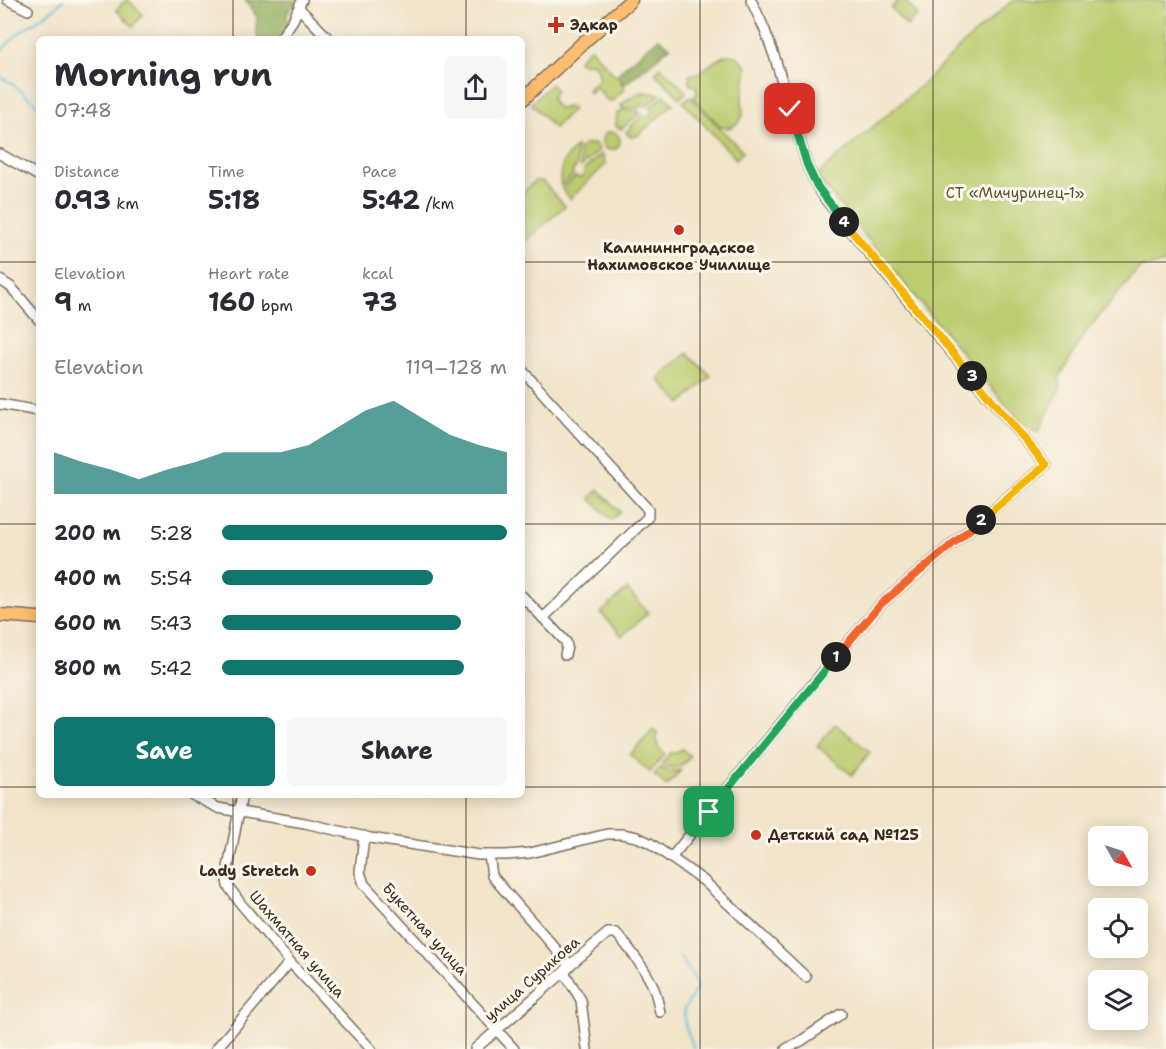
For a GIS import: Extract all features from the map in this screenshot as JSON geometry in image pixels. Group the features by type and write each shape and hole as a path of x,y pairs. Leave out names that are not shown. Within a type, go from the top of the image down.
{"main road":[{"path":"525,97 631,0"},
{"path":"0,608 36,611"},
{"path":"0,615 36,618"}],"street":[{"path":"8,0 28,10"},
{"path":"671,858 881,604 1046,465 888,277 817,186 807,165 764,28 751,0"},
{"path":"282,36 301,4 327,36"},
{"path":"0,153 36,174"},
{"path":"0,280 11,287 36,316"},
{"path":"525,373 648,510 648,517 543,618"},
{"path":"0,404 36,410"},
{"path":"525,599 566,642 565,655"},
{"path":"198,798 218,808 305,822 364,836 453,852 507,855 530,853 607,834 637,837 650,843 704,881 806,977"},
{"name":"Шахматная улица","path":"242,798 228,868 228,886 290,962 371,1049"},
{"name":"Букетная улица","path":"364,836 360,872 364,884 514,1049"},
{"path":"489,855 492,876 567,968 581,1000 587,1049"},
{"name":"улица Сурикова","path":"475,1049 608,933 616,933 625,943 654,986 660,1012"},
{"path":"216,1049 290,962"},
{"path":"786,1049 841,1014"}],"green space":[{"path":"126,0 143,15 133,26 116,10"},
{"path":"245,0 296,0 287,14 290,36 257,36 257,17"},
{"path":"895,0 904,0 918,15 907,26 891,8 896,3"},
{"name":"СТ «Мичуринец-1»","path":"1013,0 1166,0 1166,263 1139,268 1084,334 1059,378 1061,387 1038,432 1016,416 975,369 816,176 924,83"},
{"path":"659,38 670,47 624,85 618,76 621,70"},
{"path":"590,48 618,76 625,89 612,101 607,100 596,87 590,93 587,90 599,79 595,66 591,63 582,64 578,60"},
{"path":"728,55 737,56 747,68 742,100 743,115 740,121 728,128 721,127 693,97 697,94 697,89 694,85 690,85 689,75 702,71 718,59"},
{"path":"661,67 686,92 680,98 655,73"},
{"path":"551,84 556,90 552,97 556,106 563,108 569,106 573,109 554,128 531,103"},
{"path":"643,92 660,94 647,106 622,108 621,105"},
{"path":"664,95 673,104 637,136 630,137 626,132 642,115 649,116 652,112 650,108"},
{"path":"690,97 743,152 736,159 683,102"},
{"path":"622,110 640,113 621,129 616,126 617,113"},
{"path":"611,132 617,135 620,141 617,147 611,150 605,147 602,141 605,135"},
{"path":"595,144 599,150 581,167 579,149 583,145"},
{"path":"576,147 577,166 573,170 573,175 561,186 560,174 563,164"},
{"path":"601,154 605,165 570,199 562,189 575,177 581,178 584,170"},
{"path":"535,181 542,181 565,206 525,241 525,190"},
{"path":"688,353 711,376 681,404 658,379"},
{"path":"599,490 620,512 611,520 590,498"},
{"path":"627,589 648,613 622,636 601,613"},
{"path":"835,724 870,752 852,775 817,746"},
{"path":"653,729 658,733 658,745 665,754 650,772 630,755"},
{"path":"682,749 690,756 684,763 673,768 661,765 670,753 676,753"},
{"path":"660,768 669,771 681,770 667,786 654,775"}],"waterway":[{"path":"0,53 20,32 63,0"},
{"path":"0,77 10,82 36,104"},
{"path":"680,956 696,981 697,988 684,1009 685,1024 694,1049"}],"place":[{"name":"Эдкар","path":"556,25"},
{"name":"Калининнградское Нахимовское Училище","path":"679,230"},
{"name":"Детский сад №125","path":"756,835"},
{"name":"Lady Stretch","path":"311,871"}],"route":[{"path":"709,812 881,604 1046,465 826,200 807,165 790,109"}]}
